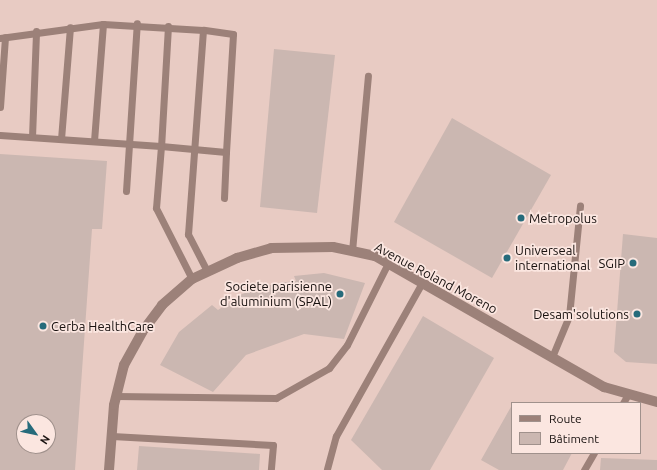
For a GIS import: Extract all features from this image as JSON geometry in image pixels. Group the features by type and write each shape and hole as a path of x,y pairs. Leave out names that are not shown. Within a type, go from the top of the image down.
{"street":[{"name":"Avenue Roland Moreno","path":"109,470 116,396 124,365 142,332 162,305 192,278 207,271 271,248 313,246 352,251 388,264 625,400 657,402"}],"lane":[{"path":"126,191 137,23"},
{"path":"0,107 2,37 70,27 137,23 233,34 224,198"},
{"path":"94,141 103,24"},
{"path":"168,26 156,208 192,278"},
{"path":"61,139 70,27"},
{"path":"203,30 188,234 207,271"},
{"path":"32,137 36,31"},
{"path":"352,251 368,76"},
{"path":"0,135 226,152"},
{"path":"552,357 569,316 580,206"},
{"path":"116,396 276,398 329,368 347,345 388,264"},
{"path":"327,469 336,436 422,283"},
{"path":"112,436 273,445 271,470"},
{"path":"584,470 593,454"}],"shaded area":[{"path":"0,0 657,0 657,470 0,470"}],"building":[{"path":"274,49 335,55 317,213 260,207"},
{"path":"452,118 551,175 492,278 394,222"},
{"name":"Cerba HealthCare","path":"0,154 107,161 102,229 92,229 75,470 0,470"},
{"path":"623,234 657,238 657,364 626,362 614,352"},
{"path":"324,273 365,283 344,339 304,334 246,355 213,392 160,365 179,332 212,305 218,310 242,294 277,283 296,281 294,276"},
{"path":"423,316 494,358 430,470 382,470 351,440"},
{"path":"511,407 511,454 571,454 563,470 499,470 481,460"},
{"path":"139,446 260,454 259,470 137,470"},
{"path":"601,458 657,460 657,470 600,470"}],"place":[{"name":"Metropolus","path":"521,218"},
{"name":"Universeal international","path":"507,258"},
{"name":"SGIP","path":"633,263"},
{"name":"Societe parisienne d'aluminium (SPAL)","path":"340,294"},
{"name":"Desam'solutions","path":"637,314"},
{"name":"Cerba HealthCare","path":"43,326"}]}
